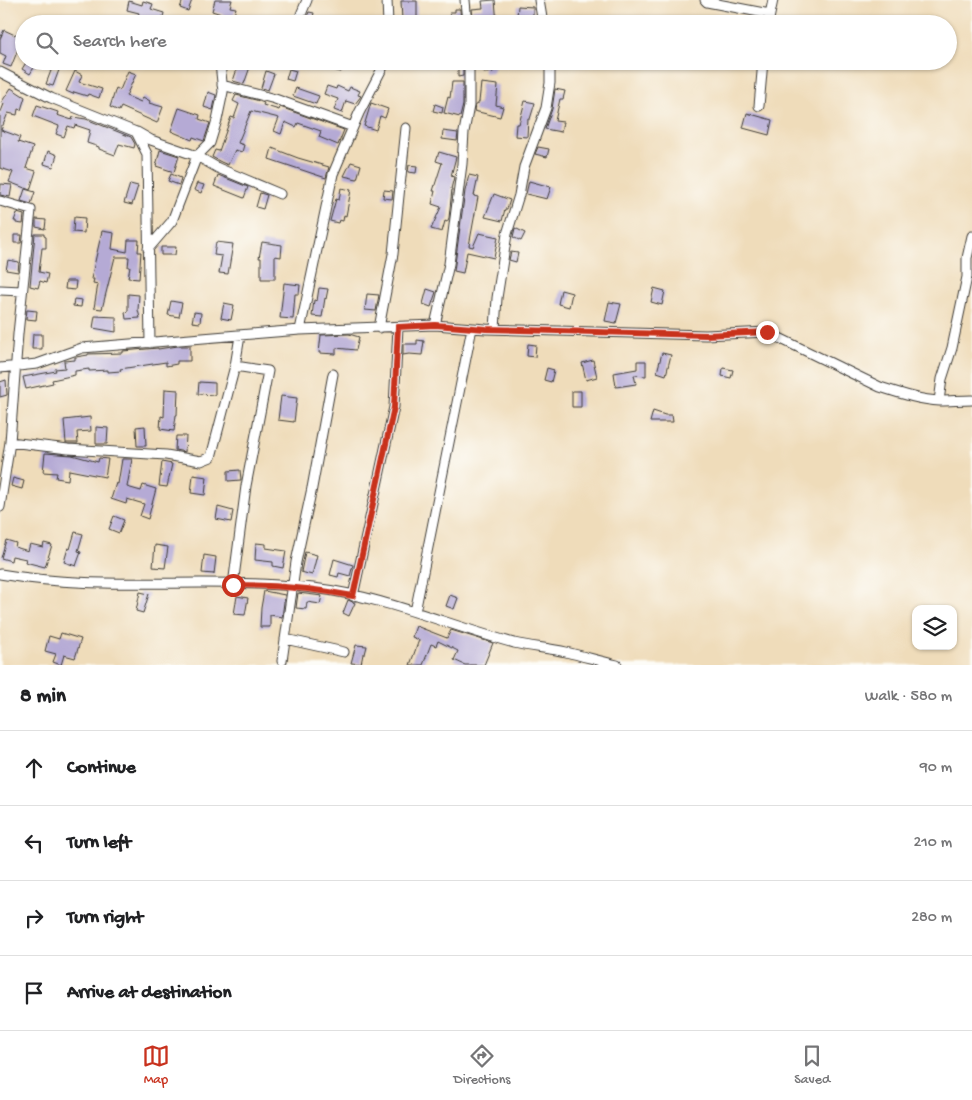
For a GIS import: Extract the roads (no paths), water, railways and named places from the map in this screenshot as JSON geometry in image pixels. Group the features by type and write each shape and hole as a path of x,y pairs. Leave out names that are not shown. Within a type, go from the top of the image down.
{"street":[{"path":"301,15 307,0"},
{"path":"387,0 388,15"},
{"path":"465,0 466,15"},
{"path":"539,0 542,15"},
{"path":"705,0 754,15"},
{"path":"770,15 773,0"},
{"path":"148,249 172,221 197,156 210,143 223,92 221,70"},
{"path":"300,330 333,174 353,127 382,70"},
{"path":"435,325 449,264 462,164 464,132 469,106 469,70"},
{"path":"495,329 497,298 507,234 524,167 546,108 550,70"},
{"path":"758,106 762,70"},
{"path":"0,72 51,98 152,140 197,156 218,168 280,194"},
{"path":"222,85 275,99 353,127"},
{"path":"379,328 393,254 406,128"},
{"path":"136,132 146,154 150,343"},
{"path":"0,201 31,210 18,334 10,442 0,507"},
{"path":"939,401 942,379 952,348 967,277 967,258 972,236"},
{"path":"0,290 22,291"},
{"path":"0,368 37,364 82,348 300,330 435,325 495,329 706,335 767,332 880,387 911,397 939,401 972,400"},
{"path":"353,596 394,407 398,327"},
{"path":"414,612 472,328"},
{"path":"10,442 68,449 166,455 201,461 211,457 235,366 240,336"},
{"path":"233,585 246,486 268,371 235,366"},
{"path":"282,661 294,587 296,562 333,374"},
{"path":"0,574 96,584 233,585 314,588 414,612 515,643 565,652 617,665"},
{"path":"285,639 344,652"}]}
